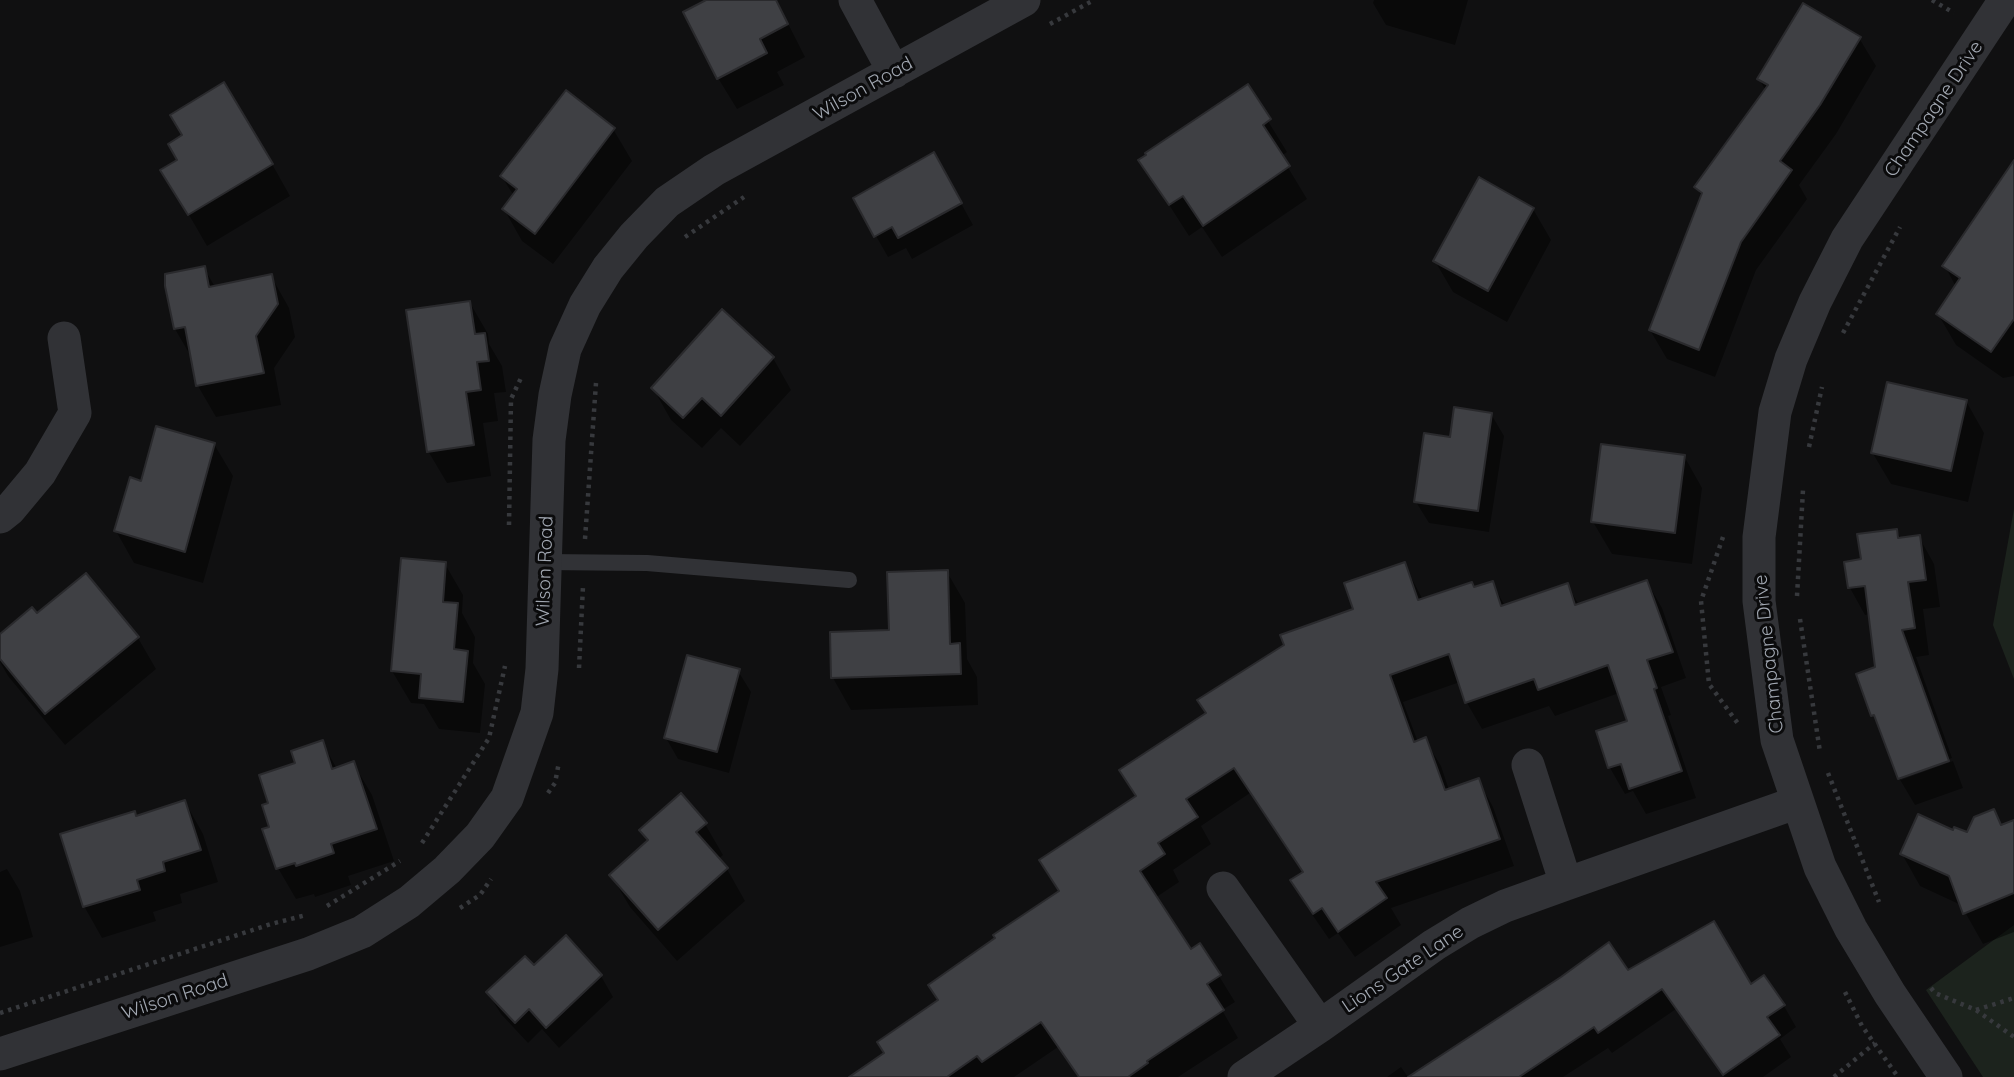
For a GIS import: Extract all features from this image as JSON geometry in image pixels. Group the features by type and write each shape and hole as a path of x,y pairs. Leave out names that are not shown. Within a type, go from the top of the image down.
{"street":[{"path":"855,0 894,72"},
{"name":"Wilson Road","path":"0,1054 308,954 362,932 410,902 447,870 480,836 507,798 537,713 542,669 549,440 555,395 565,349 585,305 608,268 667,202 714,170 1024,0"},
{"name":"Champagne Drive","path":"1946,1077 1890,994 1858,939 1821,867 1798,802 1777,740 1759,601 1759,537 1775,412 1791,359 1815,302 1847,239 2005,0"},
{"path":"0,517 40,473 75,413 64,338"},
{"path":"1528,765 1566,884"},
{"name":"Lions Gate Lane","path":"1244,1077 1434,944 1470,923 1505,906 1798,802"},
{"path":"1223,888 1320,1026"}],"lane":[{"path":"545,562 647,563 849,580"}],"path":[{"path":"1932,0 1954,13"},
{"path":"1840,338 1904,219"},
{"path":"1807,452 1825,374"},
{"path":"508,537 511,399 522,376"},
{"path":"1797,600 1804,479"},
{"path":"1799,613 1821,755"},
{"path":"417,850 489,738 506,662"},
{"path":"1826,768 1888,922 1858,939"},
{"path":"319,911 407,857"},
{"path":"0,1013 307,914"},
{"path":"1927,982 1935,993 1976,1010 2014,1037"},
{"path":"1976,1010 2014,998"},
{"path":"1834,1077 1875,1043"}],"shaded area":[{"path":"2014,509 2014,679 1993,625"},
{"path":"2014,925 2014,1077 1983,1077 1926,990"}],"building":[{"path":"706,0 776,0 788,24 760,39 767,53 717,79 683,12"},
{"path":"1803,3 1861,37 1820,105 1780,161 1792,170 1741,242 1699,350 1649,330 1702,193 1694,187 1768,85 1757,79"},
{"path":"224,82 273,164 188,215 160,170 177,160 168,144 182,135 170,115"},
{"path":"1248,84 1271,119 1263,125 1290,166 1203,226 1183,196 1169,205 1138,160"},
{"path":"566,90 615,128 535,234 502,209 517,189 500,176"},
{"path":"934,152 962,203 898,238 892,227 874,237 853,198"},
{"path":"2014,160 2014,319 1991,352 1936,314 1960,278 1942,266"},
{"path":"1479,177 1534,208 1488,291 1433,261"},
{"path":"205,266 209,287 272,274 278,304 256,336 264,373 196,386 185,327 174,329 165,274"},
{"path":"470,301 475,334 485,333 489,361 477,362 481,390 466,392 474,445 427,452 406,310"},
{"path":"722,309 774,357 721,416 702,398 683,418 651,388"},
{"path":"1887,382 1967,400 1951,471 1871,453"},
{"path":"1454,407 1492,413 1478,511 1414,502 1424,433 1450,437"},
{"path":"156,426 215,443 185,552 114,531 130,477 141,481"},
{"path":"1601,444 1685,455 1675,533 1591,522"},
{"path":"1897,529 1898,538 1920,535 1926,580 1908,582 1915,628 1902,630 1949,761 1898,779 1856,674 1875,667 1865,586 1848,588 1844,562 1861,559 1857,534"},
{"path":"401,558 446,562 443,602 458,603 454,649 468,651 463,702 419,698 421,674 391,671"},
{"path":"1405,562 1418,600 1472,582 1474,587 1493,581 1501,606 1568,583 1575,605 1647,580 1673,652 1647,660 1682,771 1629,789 1621,764 1608,768 1596,731 1627,721 1608,665 1538,690 1534,679 1465,703 1449,654 1390,675 1414,742 1426,737 1445,790 1479,778 1500,839 1376,882 1387,898 1338,932 1322,908 1313,914 1290,880 1303,872 1234,768 1186,799 1198,817 1158,843 1165,854 1140,871 1191,949 1200,943 1221,975 1207,984 1224,1010 1147,1061 1148,1063 1128,1077 1079,1077 1041,1022 982,1062 977,1056 947,1077 849,1077 884,1053 877,1042 938,1000 928,985 995,938 993,935 1059,891 1039,860 1136,796 1119,770 1206,713 1197,700 1284,645 1280,635 1353,609 1344,583"},
{"path":"948,570 950,644 960,643 961,674 831,678 830,632 889,630 887,572"},
{"path":"86,573 139,637 45,714 0,659 0,634 32,607 37,613"},
{"path":"687,655 740,669 717,752 664,738"},
{"path":"323,740 332,769 354,761 377,829 331,844 334,853 296,866 295,863 276,869 262,829 269,827 262,805 268,803 259,775 295,763 291,751"},
{"path":"681,793 707,823 696,832 728,868 658,930 609,875 648,840 639,830"},
{"path":"185,800 201,850 163,862 165,871 137,880 140,890 83,907 60,834 135,811 136,816"},
{"path":"1994,809 2001,825 2014,820 2014,893 1963,914 1949,876 1900,854 1918,814 1953,830 1954,827 1967,832 1974,817"},
{"path":"1714,921 1751,984 1764,975 1785,1005 1767,1017 1780,1035 1723,1075 1662,989 1598,1033 1594,1027 1519,1077 1408,1077 1561,977 1609,942 1628,970"},
{"path":"566,935 602,975 546,1028 529,1009 515,1023 486,992 525,956 534,965"}]}
